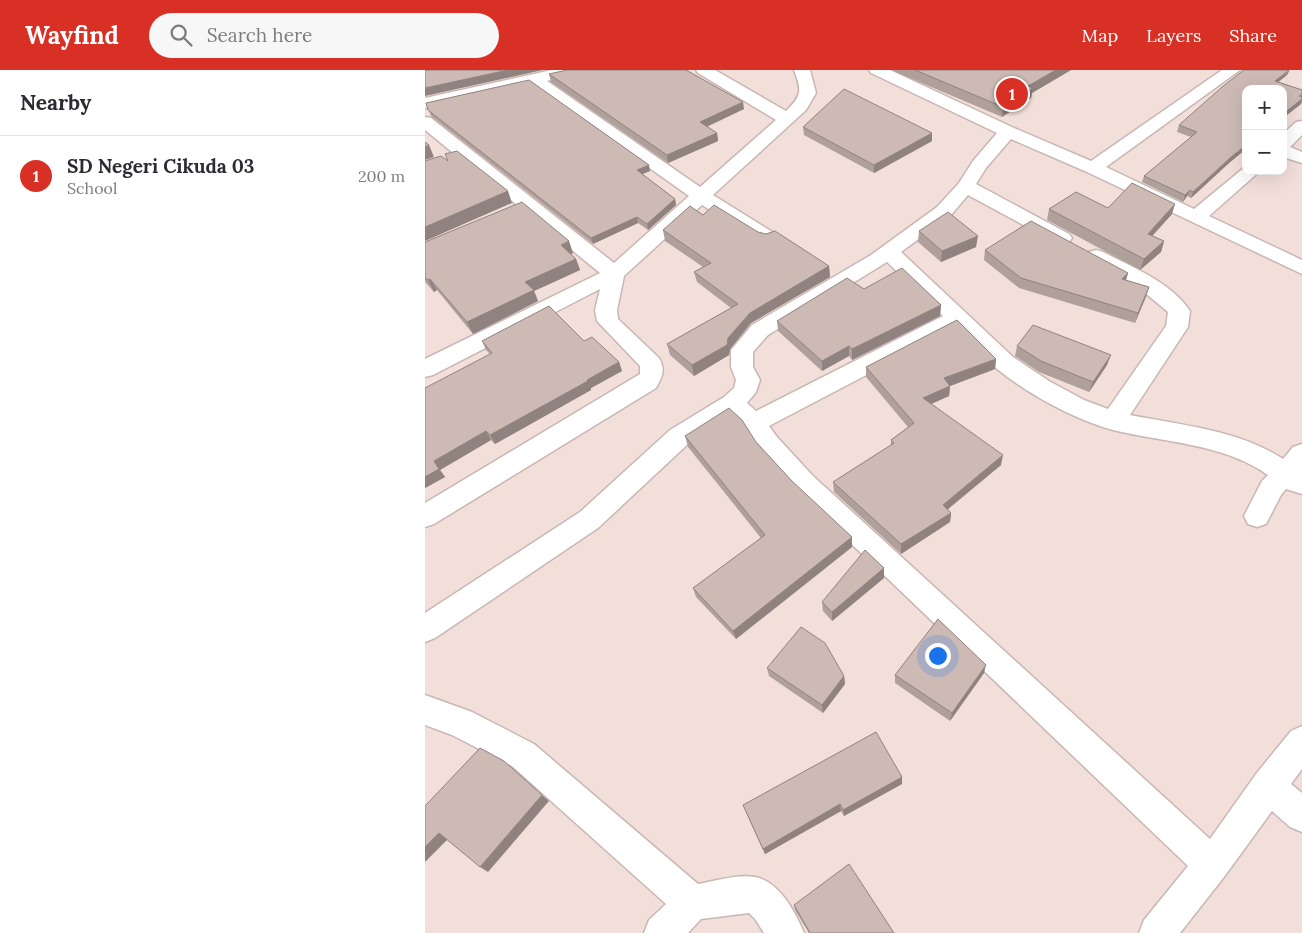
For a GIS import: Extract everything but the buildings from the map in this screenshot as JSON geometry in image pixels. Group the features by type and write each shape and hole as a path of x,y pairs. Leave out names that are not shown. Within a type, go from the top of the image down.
{"street":[{"path":"425,103 573,70"},
{"path":"704,70 787,119"},
{"path":"425,369 614,274 787,119 806,99 809,94 809,88 802,70"},
{"path":"877,70 1008,132 1093,168 1197,216 1302,268"},
{"path":"1093,168 1233,70"},
{"path":"534,79 701,196 767,237"},
{"path":"425,122 456,156 521,208 614,274"},
{"path":"1287,140 1302,126"},
{"path":"425,629 589,520 679,436 732,403 744,392 748,380 742,367 742,350 760,330 888,251 944,211 966,186 979,165 1008,132"},
{"path":"1287,152 1302,158"},
{"path":"1197,216 1246,175"},
{"path":"966,186 1141,281 1169,300 1179,311 1177,327 1113,421"},
{"path":"888,251 1005,363 1041,387 1076,406 1113,421 1205,439 1243,449 1262,458 1288,478"},
{"path":"425,516 648,382 652,374 651,364 608,321 607,310 614,274"},
{"path":"753,424 958,318"},
{"path":"732,403 753,424 768,444 804,483 1212,865"},
{"path":"1257,516 1271,488 1288,478 1291,468 1302,454"},
{"path":"425,710 461,723 523,755 692,903"},
{"path":"1157,933 1212,865 1302,742"},
{"path":"1268,786 1302,815"},
{"path":"662,933 692,903 733,896 755,895 768,906 786,933"}],"place":[{"name":"SD Negeri Cikuda 03","path":"1012,94"}]}
